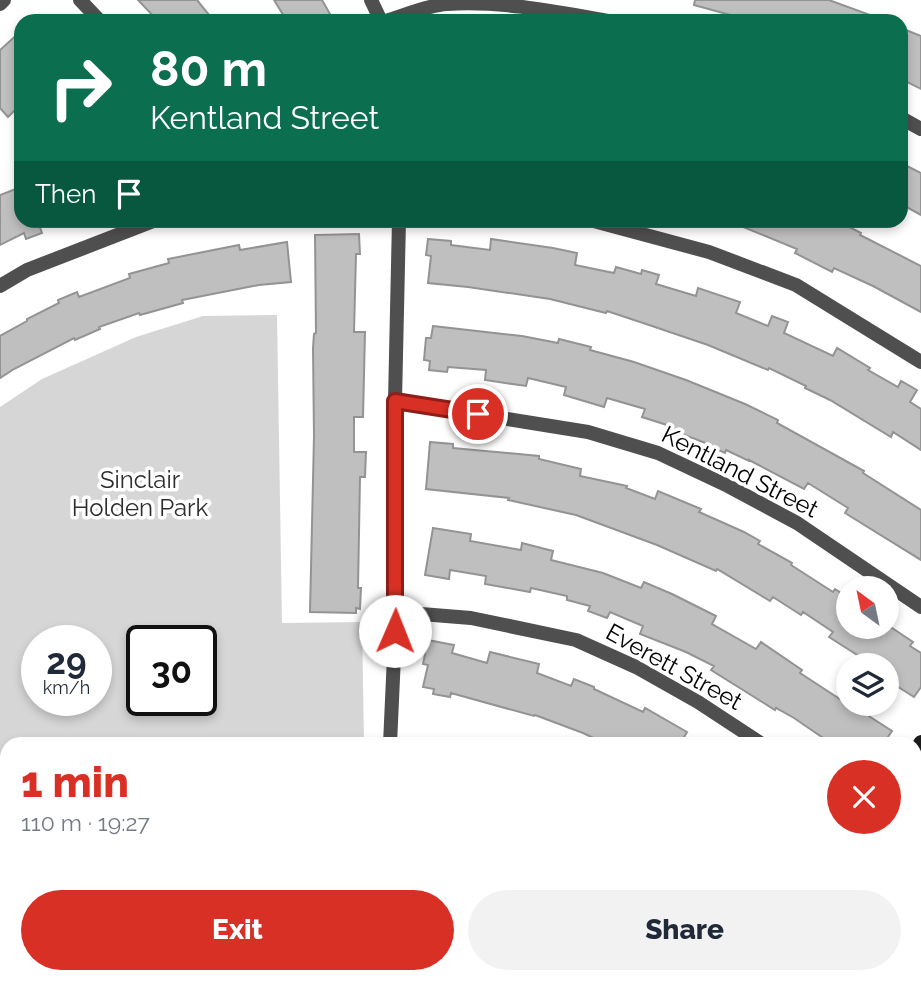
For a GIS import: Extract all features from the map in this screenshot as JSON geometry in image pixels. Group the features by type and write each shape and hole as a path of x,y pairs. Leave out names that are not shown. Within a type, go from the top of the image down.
{"street":[{"path":"0,4 4,0"},
{"path":"80,0 93,14"},
{"path":"409,14 446,4 560,6 586,14"},
{"path":"0,286 27,270 135,228"},
{"path":"390,737 396,612 395,401 399,228"},
{"path":"620,228 709,252 796,285 921,362"},
{"name":"Kentland Street","path":"395,401 588,432 658,453 797,523 921,607"},
{"name":"Everett Street","path":"396,612 471,618 576,640 636,667 698,702 751,737"}],"green space":[{"name":"Sinclair Holden Park","path":"277,315 282,623 362,622 364,737 0,737 0,407 42,379 136,337 203,316"}],"building":[{"path":"138,0 197,0 208,14 151,14"},
{"path":"274,0 322,0 330,14 283,14"},
{"path":"695,0 829,0 867,14 727,14 694,5"},
{"path":"908,31 921,36 921,89 908,82"},
{"path":"14,37 14,111 8,117 0,108 0,50"},
{"path":"908,166 921,173 921,215 908,208"},
{"path":"14,190 14,228 40,228 42,233 26,239 24,233 0,245 0,195"},
{"path":"746,228 851,228 921,266 921,312 834,268 832,272 795,253 797,249"},
{"path":"359,234 354,332 365,332 363,417 354,417 354,452 366,452 365,477 360,477 360,609 356,608 356,613 310,612 313,348 316,333 315,235"},
{"path":"428,239 490,250 491,239 577,253 575,265 614,273 616,267 641,274 642,270 659,275 656,284 696,296 698,288 740,302 736,313 768,326 772,316 788,322 784,333 833,356 837,348 898,387 901,381 917,390 910,402 921,409 921,450 893,432 891,437 805,388 806,386 769,368 768,370 652,326 607,311 606,313 550,299 428,283 431,256 426,255"},
{"path":"287,242 291,282 259,285 182,300 183,303 140,315 139,313 99,327 100,329 75,340 74,338 0,378 0,336 59,303 58,300 77,292 79,297 130,278 129,274 169,263 168,259 239,245 240,250"},
{"path":"433,326 558,343 559,339 591,347 590,350 686,380 745,404 778,420 777,423 864,471 863,473 921,510 921,560 845,513 848,508 808,483 804,489 749,460 726,450 725,453 669,429 670,426 642,417 645,409 607,398 604,407 564,395 566,387 528,378 526,386 485,380 486,370 448,367 447,372 429,370 430,361 424,360 426,338 431,338"},
{"path":"430,442 453,444 453,448 539,456 539,459 581,469 580,476 627,486 626,488 655,499 658,491 701,509 699,512 744,532 760,541 758,544 792,563 791,565 833,592 836,590 836,639 900,639 900,633 913,642 910,646 921,653 921,687 914,697 899,687 899,653 854,653 829,637 833,632 803,612 801,615 773,597 770,601 717,569 716,571 657,545 576,515 508,500 509,498 426,489"},
{"path":"433,528 471,534 470,541 521,550 522,543 553,551 551,560 603,573 641,588 644,582 716,616 712,624 756,649 761,642 802,670 800,673 836,697 836,716 869,716 892,731 888,737 822,737 711,670 714,666 640,634 643,626 610,612 607,618 588,611 590,606 567,600 567,596 531,588 530,592 485,584 486,576 450,570 449,579 425,575"},
{"path":"428,640 454,645 452,653 487,663 490,652 539,664 537,673 571,686 574,679 643,712 645,708 687,732 684,737 591,737 535,715 451,693 450,697 433,694 434,689 423,687 428,665 423,664"}],"route":[{"path":"395,631 395,401 478,414"}]}
